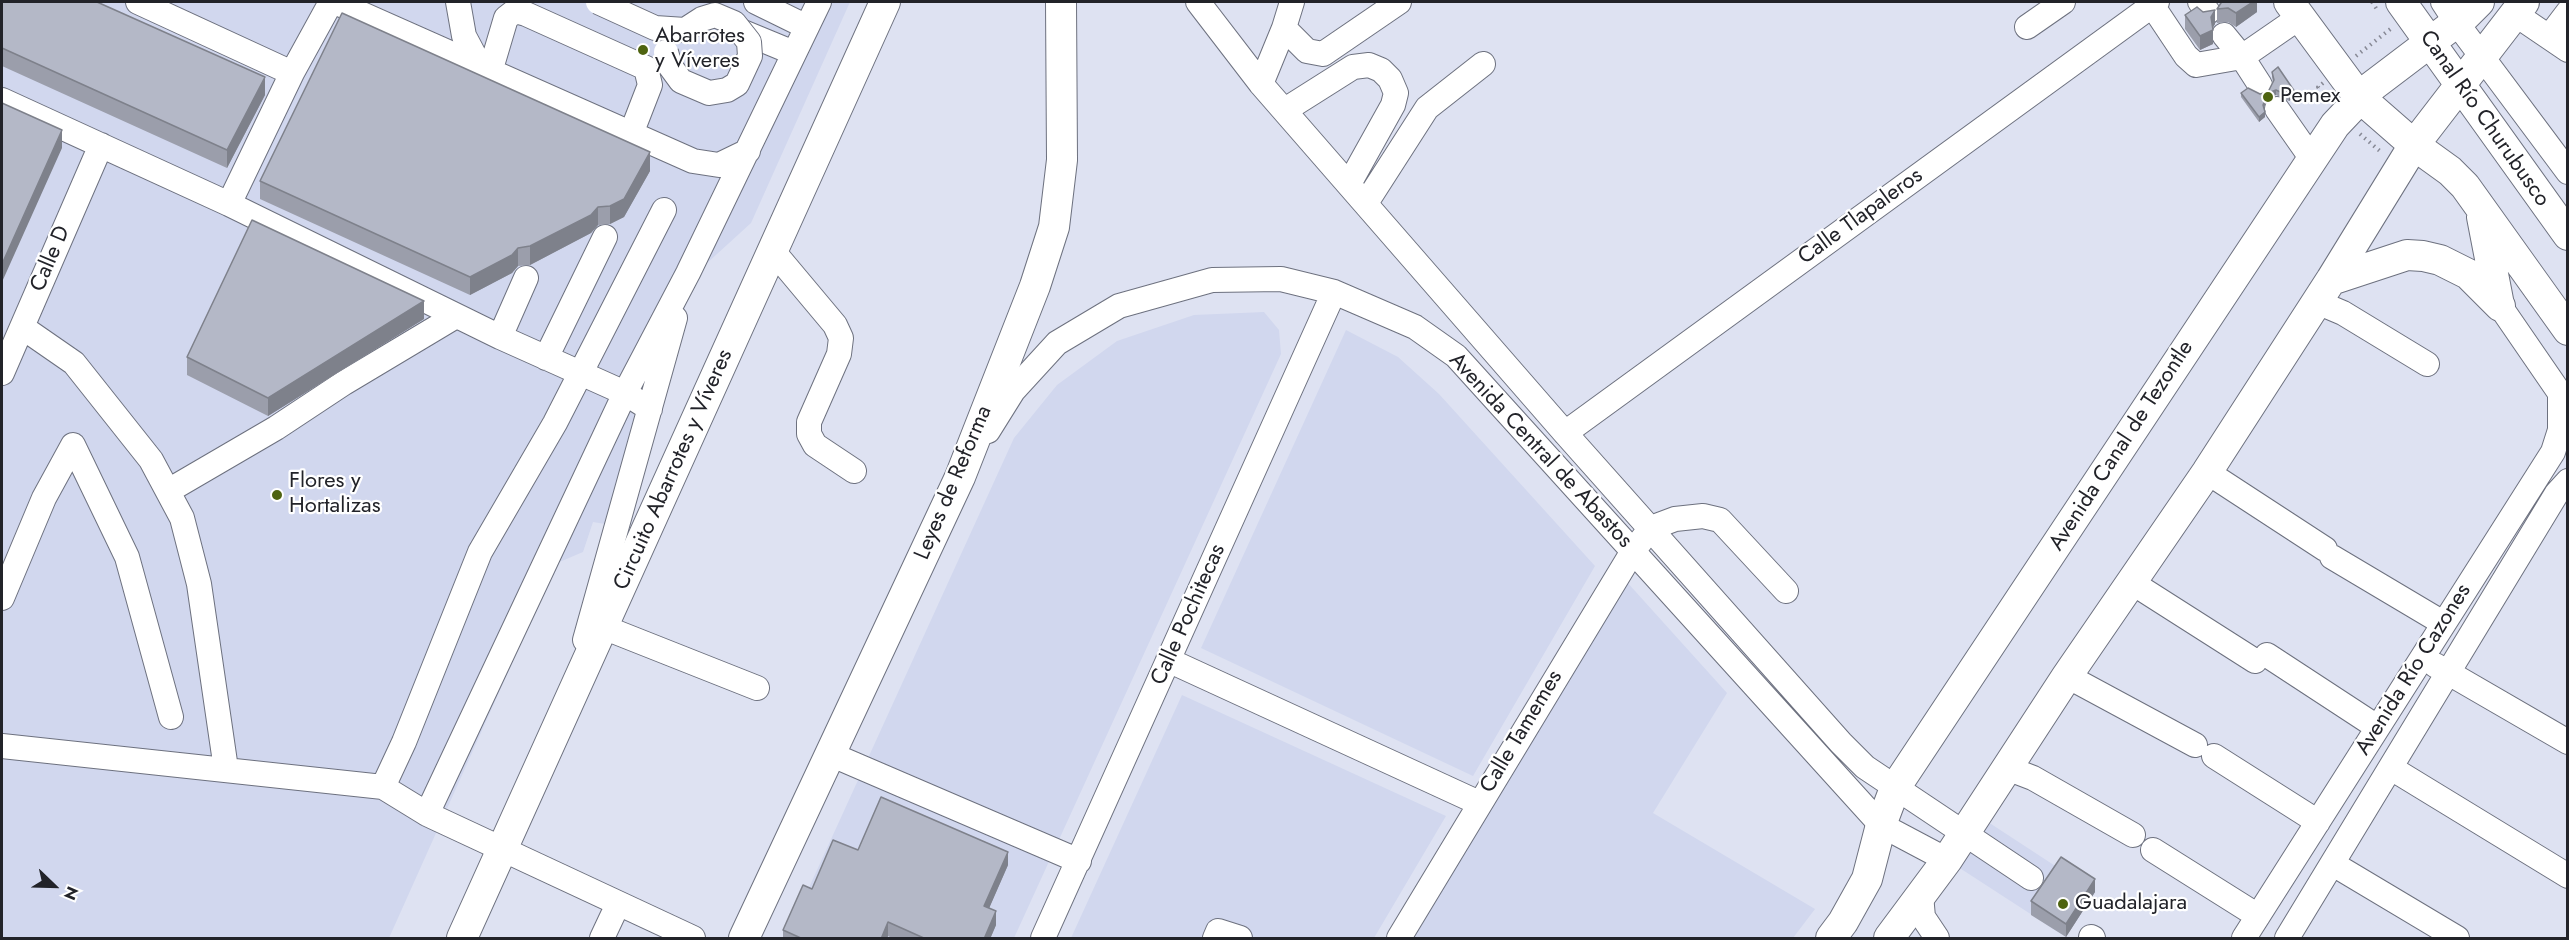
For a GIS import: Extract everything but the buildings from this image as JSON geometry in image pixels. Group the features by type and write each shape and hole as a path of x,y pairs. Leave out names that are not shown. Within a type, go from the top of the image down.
{"main road":[{"name":"Circuito Abarrotes y Víveres","path":"462,939 885,2"},
{"name":"Leyes de Reforma","path":"744,939 960,477 1035,286 1054,227 1062,160 1061,2"},
{"name":"Canal Río Churubusco","path":"2401,2 2568,236"},
{"name":"Avenida Canal de Tezontle","path":"1831,939 1868,879 1881,825 1895,788 2312,159 2346,110 2359,97 2429,41 2450,12 2479,2"},
{"path":"1891,935 1947,860 2067,676 2206,472 2324,291 2414,146 2519,8"},
{"path":"2295,9 2359,97 2414,146 2450,171 2479,205 2568,330"},
{"path":"2479,205 2500,306"},
{"path":"2324,291 2407,255 2424,256 2440,260 2468,274 2480,283 2500,306"}],"street":[{"path":"138,2 292,73"},
{"path":"229,204 292,73 333,2 693,161 719,165 748,151"},
{"path":"458,2 464,36 485,70"},
{"path":"598,2 655,28 685,30 702,19 715,15 734,23 749,42 750,56 737,84 709,93 681,81 670,66 666,52 672,38 686,22 699,18 732,27 794,53"},
{"path":"756,2 780,7 807,27"},
{"path":"427,814 625,393 688,273 819,2"},
{"name":"Avenida Central de Abastos","path":"1198,2 1261,84 1565,433 1841,743 1865,767 2031,878"},
{"path":"1261,84 1292,2"},
{"path":"1284,28 1307,51 1323,54 1399,2"},
{"path":"2027,27 2063,2"},
{"path":"2154,3 2186,56 2196,65 2242,57 2295,9"},
{"name":"Calle Tlapaleros","path":"1565,433 2154,3"},
{"path":"2519,8 2558,43 2568,12"},
{"path":"485,70 506,18 515,11 526,14 646,68 650,85 631,134"},
{"name":"Canal Río Churubusco","path":"2450,12 2568,172"},
{"path":"2224,35 2260,85"},
{"path":"1366,203 1427,108 1484,64"},
{"path":"1285,110 1353,67 1369,65 1381,70 1390,79 1396,93 1393,105 1349,184"},
{"path":"2,100 229,204 456,316 625,393 650,409"},
{"path":"2277,109 2312,159"},
{"name":"Calle D","path":"2,373 101,145"},
{"path":"383,787 404,742 480,552 581,373 664,210"},
{"path":"546,358 605,237"},
{"path":"773,251 835,325 841,338 839,354 809,422 808,434 815,446 854,471"},
{"path":"566,710 688,273"},
{"path":"500,337 526,278"},
{"name":"Avenida Central de Abastos","path":"960,477 1013,391 1057,343 1119,306 1212,280 1281,279 1334,292 1415,327 1456,356 1881,825 1947,860"},
{"path":"2324,291 2343,313 2427,364"},
{"name":"Calle Pochitecas","path":"1043,939 1334,292"},
{"path":"2500,306 2564,400"},
{"path":"168,491 276,429 344,383 456,316"},
{"path":"22,327 74,363 151,460 182,518 199,584 226,769"},
{"name":"Avenida Río Cazones","path":"2244,939 2553,452 2560,430 2564,400"},
{"path":"2,598 44,498 73,445 127,557 171,717"},
{"path":"2206,472 2329,553 2443,623"},
{"name":"Avenida Río Cazones","path":"2287,939 2558,493 2568,481"},
{"path":"1650,528 1675,519 1703,516 1720,520 1786,591"},
{"name":"Calle Tamemes","path":"1399,939 1479,803 1633,551 1650,528"},
{"path":"2131,582 2377,728"},
{"path":"603,627 757,688"},
{"path":"2421,657 2568,742"},
{"path":"1168,660 1479,803"},
{"path":"2067,676 2205,751 2318,822"},
{"path":"2,746 383,787 427,814 693,939"},
{"path":"830,754 1079,861"},
{"path":"2007,768 2033,778 2133,835"},
{"path":"2391,768 2568,876"},
{"path":"2153,850 2258,916"},
{"path":"2333,864 2457,939"},
{"path":"1921,895 1923,918 1937,939"},
{"path":"602,939 618,903"},
{"path":"1215,939 1218,931 1239,939"},
{"path":"1891,935 1912,932 1928,939"}],"shaded area":[{"name":"Flores y Hortalizas","path":"2,2 850,2 751,223 694,275 623,527 593,522 583,552 557,563 389,938 2,938"},
{"path":"1264,312 1279,330 1281,354 1014,938 786,938 1014,438 1057,385 1117,341 1194,315"},
{"path":"1346,330 1398,357 1439,394 1595,566 1473,776 1201,648"},
{"path":"1626,581 1727,693 1653,813 1815,909 1793,938 1414,938"},
{"path":"1182,695 1446,816 1374,938 1071,938"},
{"path":"1985,820 2095,892 2066,937 1955,865"}],"place":[{"name":"Abarrotes y Víveres","path":"643,50"},
{"name":"Pemex","path":"2268,97"},
{"name":"Flores y Hortalizas","path":"277,495"},
{"name":"Guadalajara","path":"2063,904"}]}
